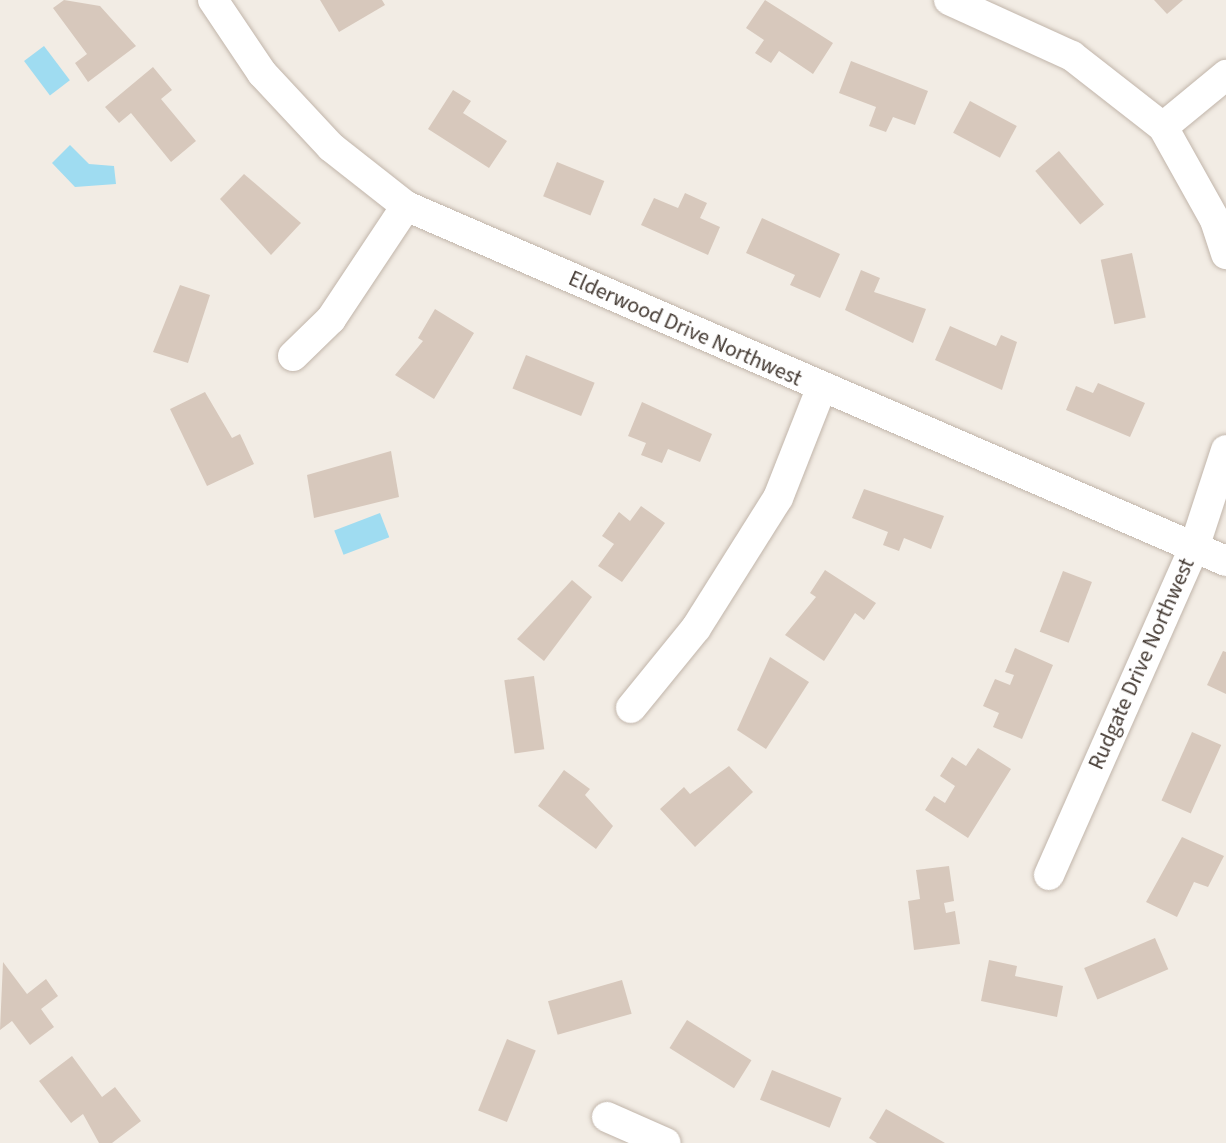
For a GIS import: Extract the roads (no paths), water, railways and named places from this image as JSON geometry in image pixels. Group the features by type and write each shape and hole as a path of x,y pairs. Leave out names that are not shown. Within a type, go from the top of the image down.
{"street":[{"name":"Elderwood Drive Northwest","path":"213,0 262,73 301,115 406,206 821,389 1226,561"},
{"path":"949,0 1072,56 1163,127 1215,220 1226,254"},
{"path":"1163,127 1226,75"},
{"path":"293,356 331,319 406,206"},
{"path":"631,708 699,625 778,498 821,389"},
{"name":"Rudgate Drive Northwest","path":"1049,875 1194,548 1226,450"},
{"path":"607,1117 666,1143"}],"water":[{"path":"44,46 70,80 50,95 24,61"},
{"path":"70,145 89,164 114,166 116,184 75,187 52,163"},
{"path":"380,513 389,537 344,555 334,531"}]}
